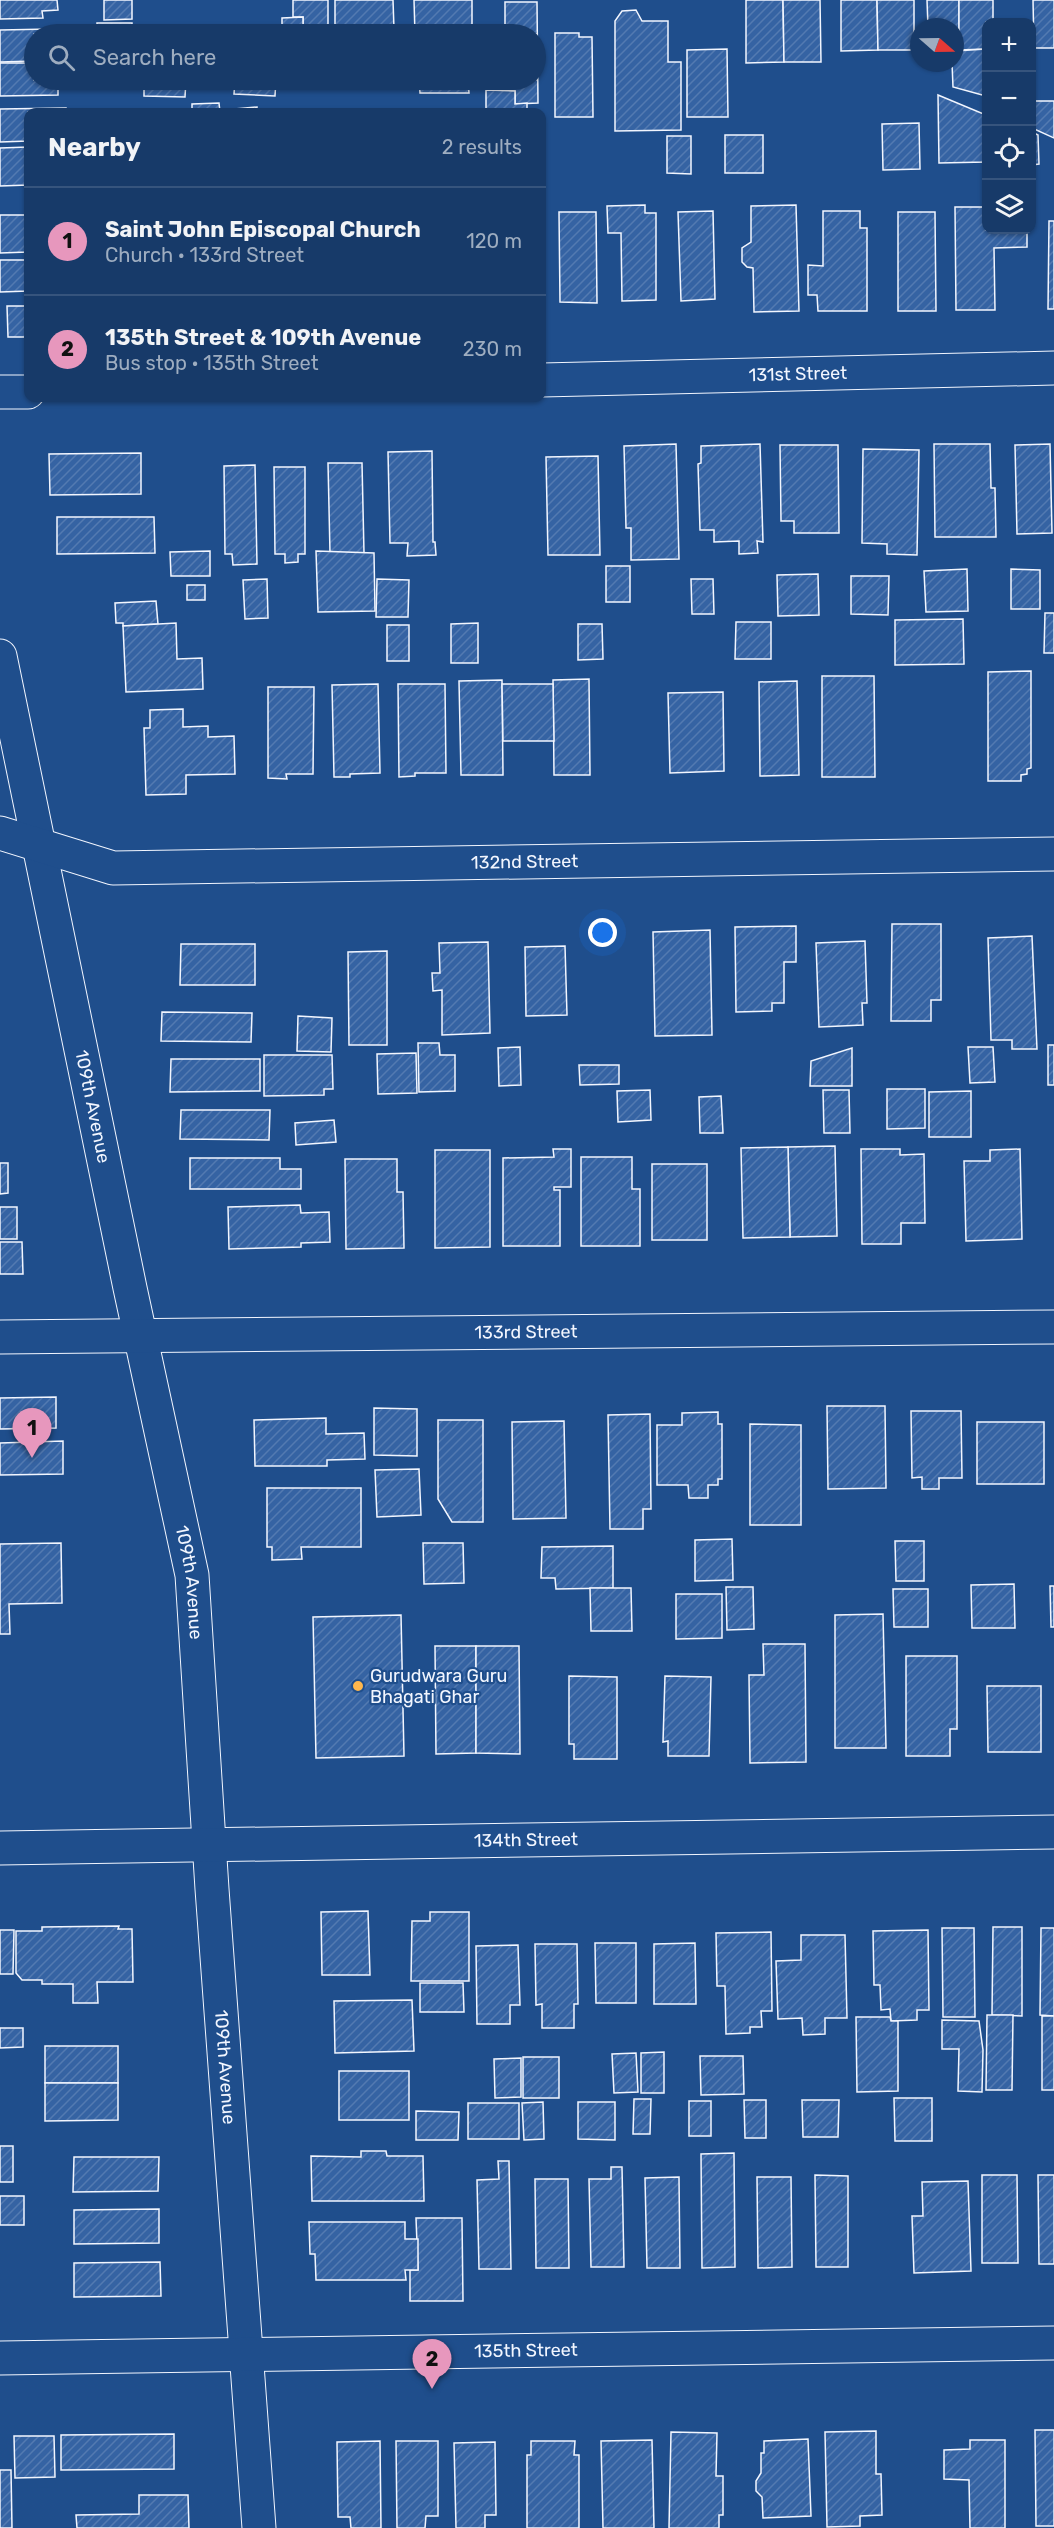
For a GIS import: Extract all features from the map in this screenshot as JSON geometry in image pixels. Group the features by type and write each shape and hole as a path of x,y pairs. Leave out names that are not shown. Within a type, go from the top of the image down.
{"street":[{"name":"131st Street","path":"546,380 1054,368"},
{"path":"0,392 24,392"},
{"name":"109th Avenue","path":"0,656 140,1336 192,1575 209,1846 259,2528"},
{"name":"132nd Street","path":"0,833 113,868 1054,854"},
{"name":"133rd Street","path":"0,1337 1054,1327"},
{"name":"134th Street","path":"0,1848 1054,1832"},
{"name":"135th Street","path":"0,2358 1054,2343"}],"building":[{"path":"0,0 57,0 58,10 42,11 43,18 0,19"},
{"path":"104,0 132,0 132,19 104,20"},
{"path":"293,0 328,0 328,24 303,24 303,17 293,17"},
{"path":"335,0 393,0 394,24 335,24"},
{"path":"414,0 472,0 472,24 415,24"},
{"path":"746,0 783,0 784,62 746,63"},
{"path":"783,0 820,0 821,62 784,62"},
{"path":"841,0 877,0 878,50 841,51"},
{"path":"877,0 914,0 914,18 910,18 910,50 878,50"},
{"path":"927,0 959,0 959,18 928,18"},
{"path":"959,0 993,0 993,18 982,18 982,49 964,50 964,18 959,18"},
{"path":"1033,0 1054,0 1054,48 1036,48 1036,18 1033,18"},
{"path":"505,2 537,2 537,24 505,24"},
{"path":"636,10 642,21 668,21 668,62 681,62 681,130 615,131 615,21 622,11"},
{"path":"303,17 303,24 282,24 282,18"},
{"path":"97,23 132,23 132,24"},
{"path":"0,30 24,30 24,61 0,62"},
{"path":"555,33 579,33 579,37 592,37 593,117 555,117"},
{"path":"727,49 728,117 687,117 687,50"},
{"path":"982,49 982,95 953,87 952,72 964,72 964,50"},
{"path":"0,63 24,63 24,90 58,90 58,95 0,96"},
{"path":"144,90 185,90 185,97 144,96"},
{"path":"234,90 275,90 275,96 234,94"},
{"path":"420,90 469,90 469,93 420,93"},
{"path":"486,90 515,91 515,104 527,103 527,108 486,108"},
{"path":"538,90 538,103 515,104 515,91 506,91"},
{"path":"938,95 982,113 982,162 939,163"},
{"path":"1036,101 1054,101 1054,138 1036,130"},
{"path":"219,103 220,108 192,108 192,104"},
{"path":"0,109 24,109 24,141 0,142"},
{"path":"919,123 920,169 883,170 882,124"},
{"path":"1036,134 1038,135 1039,164 1036,164"},
{"path":"725,135 763,135 763,173 725,173"},
{"path":"667,136 691,136 691,174 667,173"},
{"path":"24,147 24,185 0,186 0,148"},
{"path":"645,205 645,213 656,213 656,300 622,301 621,233 608,233 607,206"},
{"path":"796,205 799,311 754,312 753,268 747,267 742,262 742,248 751,242 751,206"},
{"path":"955,207 982,207 982,234 1027,234 1027,247 994,248 995,310 956,310"},
{"path":"713,211 715,299 681,301 678,212"},
{"path":"823,211 860,211 860,228 867,228 867,311 818,311 817,295 808,295 808,265 823,266"},
{"path":"559,212 596,212 597,303 560,302"},
{"path":"898,212 935,212 936,311 898,311"},
{"path":"0,215 24,215 24,252 0,253"},
{"path":"1049,221 1054,221 1054,309 1048,309"},
{"path":"0,260 24,260 24,291 0,292"},
{"path":"7,306 24,306 24,337 8,337"},
{"path":"676,444 679,559 631,560 631,528 626,528 624,446"},
{"path":"760,444 763,542 757,541 758,553 739,554 739,541 714,542 714,530 700,530 698,464 701,463 701,446"},
{"path":"934,444 990,444 991,488 995,488 996,537 935,537"},
{"path":"1050,444 1052,533 1017,534 1015,445"},
{"path":"780,445 838,445 839,533 794,533 794,521 781,521"},
{"path":"863,449 919,450 917,555 887,554 887,544 862,543"},
{"path":"432,451 433,542 435,542 436,555 407,556 408,543 390,543 388,452"},
{"path":"141,453 141,494 50,495 49,454"},
{"path":"598,456 600,555 548,555 546,457"},
{"path":"328,463 362,463 364,553 330,553"},
{"path":"255,465 257,564 233,565 232,554 225,554 224,466"},
{"path":"274,467 305,467 305,554 298,554 298,562 285,563 285,554 275,554"},
{"path":"57,517 154,517 155,553 57,554"},
{"path":"210,551 210,576 171,576 170,552"},
{"path":"316,551 374,553 375,611 318,612"},
{"path":"606,566 630,566 630,602 606,602"},
{"path":"967,569 968,611 926,612 924,571"},
{"path":"1011,569 1040,570 1040,609 1011,609"},
{"path":"818,574 819,615 778,616 777,575"},
{"path":"851,576 889,576 888,615 851,614"},
{"path":"267,579 268,618 245,619 243,580"},
{"path":"377,579 409,580 408,617 376,617"},
{"path":"691,579 713,579 714,614 692,614"},
{"path":"187,585 205,585 205,600 187,600"},
{"path":"156,601 158,624 123,626 123,623 116,623 115,603"},
{"path":"1045,613 1054,613 1054,653 1044,653"},
{"path":"963,619 964,664 895,665 895,620"},
{"path":"736,622 771,622 771,659 735,659"},
{"path":"176,623 177,659 202,658 203,689 126,692 123,626"},
{"path":"478,623 478,663 451,663 451,624"},
{"path":"578,624 602,624 603,659 578,660"},
{"path":"387,625 409,625 409,661 387,661"},
{"path":"1031,671 1031,768 1027,769 1027,774 1021,775 1021,781 988,781 988,672"},
{"path":"822,676 874,676 875,777 822,777"},
{"path":"589,679 590,775 554,775 553,680"},
{"path":"502,680 503,775 461,775 459,681"},
{"path":"797,681 799,775 760,776 759,682"},
{"path":"378,684 380,773 334,777 332,685"},
{"path":"398,684 445,684 446,773 415,773 415,776 399,777"},
{"path":"502,684 553,684 554,741 503,741"},
{"path":"268,687 314,687 313,774 286,774 287,779 268,778"},
{"path":"723,692 724,771 670,773 668,693"},
{"path":"183,709 183,727 208,726 208,737 234,736 235,774 186,775 186,794 146,795 144,728 150,728 150,710"},
{"path":"892,924 941,924 941,1000 931,1000 931,1021 891,1021"},
{"path":"796,926 796,962 784,962 784,1003 772,1003 772,1011 736,1012 735,927"},
{"path":"710,930 712,1035 655,1036 653,932"},
{"path":"1032,936 1037,1049 1012,1049 1012,1040 991,1040 988,938"},
{"path":"865,941 867,1003 862,1003 863,1025 819,1027 816,943"},
{"path":"488,942 490,1033 442,1035 442,990 433,991 432,973 440,973 439,943"},
{"path":"181,944 255,944 255,985 180,985"},
{"path":"565,946 567,1015 526,1016 525,947"},
{"path":"387,951 387,1045 349,1045 348,952"},
{"path":"162,1012 252,1013 251,1042 161,1041"},
{"path":"298,1016 332,1018 331,1052 297,1051"},
{"path":"418,1043 439,1043 440,1055 455,1055 455,1091 419,1092"},
{"path":"1048,1045 1054,1045 1054,1085 1048,1085"},
{"path":"520,1047 521,1085 499,1086 498,1048"},
{"path":"968,1047 993,1047 995,1082 970,1083"},
{"path":"852,1048 852,1086 810,1086 811,1061"},
{"path":"416,1053 417,1093 378,1094 377,1054"},
{"path":"264,1055 332,1055 333,1089 324,1089 324,1095 264,1096"},
{"path":"171,1059 260,1059 260,1091 170,1092"},
{"path":"579,1065 619,1065 619,1084 580,1085"},
{"path":"887,1089 925,1089 925,1128 887,1129"},
{"path":"650,1090 651,1120 618,1122 617,1091"},
{"path":"823,1090 849,1090 850,1133 824,1133"},
{"path":"971,1091 971,1137 929,1137 929,1092"},
{"path":"721,1096 723,1133 700,1133 699,1097"},
{"path":"181,1110 270,1110 269,1140 180,1139"},
{"path":"334,1120 336,1142 296,1145 295,1123"},
{"path":"835,1146 837,1236 790,1237 788,1147"},
{"path":"788,1147 790,1237 743,1238 741,1148"},
{"path":"553,1149 571,1149 571,1187 554,1187 554,1190 560,1190 560,1246 503,1246 503,1158 554,1157"},
{"path":"861,1149 900,1149 900,1155 924,1154 925,1223 901,1223 901,1244 862,1244"},
{"path":"1020,1149 1022,1239 966,1241 964,1161 990,1161 990,1150"},
{"path":"435,1150 490,1150 490,1247 435,1248"},
{"path":"581,1157 632,1157 632,1189 640,1189 640,1246 581,1246"},
{"path":"190,1158 280,1158 280,1169 301,1169 301,1189 190,1189"},
{"path":"345,1159 397,1159 397,1192 403,1192 404,1248 346,1249"},
{"path":"0,1163 8,1163 8,1193 0,1194"},
{"path":"652,1164 707,1164 707,1240 652,1240"},
{"path":"300,1205 301,1213 329,1212 330,1242 301,1243 301,1247 229,1249 228,1207"},
{"path":"0,1207 17,1207 17,1239 0,1239"},
{"path":"0,1242 22,1242 23,1274 0,1274"},
{"path":"56,1397 56,1428 0,1429 0,1398"},
{"path":"827,1406 885,1406 886,1488 828,1489"},
{"path":"374,1408 417,1409 417,1456 374,1455"},
{"path":"911,1411 961,1411 962,1478 939,1478 939,1489 922,1489 922,1477 912,1478"},
{"path":"718,1412 718,1424 722,1424 722,1479 718,1479 718,1485 708,1485 708,1498 689,1498 688,1485 657,1485 657,1425 682,1425 682,1413"},
{"path":"650,1414 651,1509 643,1509 643,1529 610,1529 608,1415"},
{"path":"326,1418 326,1434 364,1433 365,1459 327,1460 327,1466 255,1466 254,1420"},
{"path":"438,1420 483,1420 483,1522 452,1522 438,1499"},
{"path":"564,1421 566,1518 513,1519 512,1422"},
{"path":"977,1422 1044,1422 1044,1484 977,1484"},
{"path":"750,1424 801,1425 801,1525 750,1525"},
{"path":"63,1441 63,1474 0,1475 0,1443"},
{"path":"419,1469 421,1515 377,1517 375,1470"},
{"path":"267,1488 361,1488 361,1547 301,1547 302,1559 272,1560 272,1547 267,1547"},
{"path":"732,1539 733,1580 695,1581 695,1540"},
{"path":"895,1541 924,1541 924,1581 896,1581"},
{"path":"61,1543 62,1603 9,1604 10,1634 0,1634 0,1544"},
{"path":"423,1543 463,1543 464,1583 424,1584"},
{"path":"613,1546 613,1588 556,1589 555,1578 541,1578 542,1547"},
{"path":"1014,1584 1015,1628 972,1628 971,1585"},
{"path":"1050,1586 1054,1586 1054,1627 1051,1627"},
{"path":"726,1587 753,1587 754,1629 727,1630"},
{"path":"590,1588 631,1588 632,1631 591,1631"},
{"path":"893,1589 928,1589 928,1627 894,1627"},
{"path":"676,1594 722,1594 722,1638 676,1639"},
{"path":"883,1614 886,1748 835,1748 835,1615"},
{"name":"Gurudwara Guru Bhagati Ghar","path":"401,1615 404,1756 316,1758 313,1617"},
{"path":"763,1644 805,1644 806,1762 750,1763 749,1675 764,1675"},
{"path":"435,1646 476,1646 476,1753 436,1754"},
{"path":"476,1646 519,1646 520,1754 476,1753"},
{"path":"906,1656 957,1656 957,1729 950,1729 950,1756 906,1756"},
{"path":"569,1676 617,1677 617,1759 574,1759 574,1744 569,1744"},
{"path":"665,1676 711,1677 709,1756 668,1756 668,1741 663,1742"},
{"path":"987,1686 1041,1686 1041,1752 988,1752"},
{"path":"368,1911 370,1975 322,1975 321,1912"},
{"path":"430,1912 469,1912 469,1981 411,1981 412,1921 430,1921"},
{"path":"119,1926 118,1929 132,1929 133,1982 97,1982 98,2003 73,2003 73,1984 42,1984 42,1980 22,1980 16,1973 16,1931 42,1931 42,1927"},
{"path":"993,1927 1022,1927 1022,2016 992,2015"},
{"path":"942,1928 974,1928 975,2017 943,2017"},
{"path":"1041,1928 1054,1928 1054,2016 1040,2015"},
{"path":"0,1930 14,1930 13,1974 0,1974"},
{"path":"928,1930 929,2010 917,2010 917,2020 891,2021 890,2009 881,2010 880,1985 874,1985 873,1931"},
{"path":"771,1932 772,2011 761,2011 762,2027 750,2027 750,2033 726,2034 725,1986 717,1986 716,1933"},
{"path":"801,1935 845,1935 847,2018 825,2018 825,2034 803,2035 802,2018 778,2019 776,1961 801,1960"},
{"path":"595,1943 636,1943 636,2003 596,2003"},
{"path":"695,1943 696,2004 654,2004 654,1944"},
{"path":"535,1944 577,1944 578,2004 574,2004 574,2028 542,2028 542,2004 536,2005"},
{"path":"518,1945 520,2005 510,2005 510,2024 477,2024 476,1946"},
{"path":"420,1983 463,1983 464,2012 420,2012"},
{"path":"412,2000 414,2051 335,2053 334,2001"},
{"path":"987,2015 1013,2015 1012,2090 986,2090"},
{"path":"1042,2016 1054,2016 1054,2090 1042,2090"},
{"path":"856,2017 890,2017 891,2021 898,2021 898,2091 857,2092"},
{"path":"942,2020 979,2021 983,2050 982,2092 958,2091 959,2049 942,2049"},
{"path":"0,2028 23,2028 23,2047 0,2048"},
{"path":"45,2046 118,2046 118,2083 45,2083"},
{"path":"664,2052 664,2093 641,2093 641,2053"},
{"path":"636,2053 638,2092 614,2093 612,2054"},
{"path":"700,2056 743,2056 744,2094 701,2095"},
{"path":"523,2057 559,2057 559,2098 523,2098"},
{"path":"521,2058 521,2097 495,2098 494,2059"},
{"path":"339,2071 409,2071 409,2120 339,2120"},
{"path":"45,2083 118,2083 118,2120 45,2121"},
{"path":"894,2098 932,2098 932,2141 895,2141"},
{"path":"634,2099 651,2099 650,2134 633,2134"},
{"path":"744,2100 766,2100 766,2138 745,2138"},
{"path":"802,2100 839,2100 838,2137 803,2137"},
{"path":"689,2101 711,2101 711,2136 689,2136"},
{"path":"543,2102 544,2139 524,2140 522,2103"},
{"path":"578,2102 615,2102 615,2140 578,2139"},
{"path":"468,2103 519,2103 519,2139 468,2139"},
{"path":"416,2111 459,2112 458,2140 416,2140"},
{"path":"0,2146 13,2146 13,2182 0,2182"},
{"path":"361,2151 386,2151 387,2156 423,2156 424,2201 312,2201 311,2156 361,2157"},
{"path":"734,2153 735,2267 702,2268 701,2154"},
{"path":"74,2157 159,2157 158,2191 73,2192"},
{"path":"498,2161 509,2161 511,2269 479,2269 477,2180 499,2179"},
{"path":"611,2167 622,2167 624,2267 591,2267 589,2179 611,2179"},
{"path":"815,2175 848,2176 848,2267 816,2267"},
{"path":"982,2175 1017,2175 1018,2263 982,2263"},
{"path":"1038,2175 1054,2175 1054,2264 1039,2264"},
{"path":"679,2177 680,2268 647,2268 645,2178"},
{"path":"757,2177 791,2177 792,2267 758,2268"},
{"path":"535,2179 568,2179 569,2268 536,2268"},
{"path":"968,2181 971,2271 914,2273 912,2216 923,2216 922,2182"},
{"path":"0,2196 24,2196 24,2225 0,2225"},
{"path":"159,2209 159,2243 74,2244 74,2210"},
{"path":"416,2218 462,2218 463,2301 410,2301 410,2270 418,2270"},
{"path":"309,2222 405,2222 405,2239 418,2239 418,2270 405,2270 406,2280 316,2280 315,2254 310,2254"},
{"path":"160,2262 161,2296 74,2297 74,2263"},
{"path":"1035,2430 1054,2430 1054,2526 1036,2526"},
{"path":"876,2431 876,2474 881,2474 882,2515 860,2516 860,2526 827,2527 825,2432"},
{"path":"671,2432 717,2433 716,2476 723,2476 723,2515 719,2515 719,2528 669,2528"},
{"path":"174,2434 174,2469 61,2470 61,2435"},
{"path":"14,2436 54,2436 55,2477 15,2478"},
{"path":"808,2439 811,2516 763,2518 762,2497 756,2491 756,2481 761,2473 761,2453 764,2453 764,2441"},
{"path":"652,2440 654,2528 603,2528 601,2441"},
{"path":"970,2440 1005,2440 1005,2528 970,2528 969,2480 944,2479 944,2450 970,2449"},
{"path":"380,2441 381,2528 351,2528 350,2517 338,2517 337,2442"},
{"path":"396,2441 438,2441 438,2516 426,2516 425,2528 397,2528"},
{"path":"531,2441 575,2441 574,2455 579,2455 579,2528 527,2528 527,2455 531,2455"},
{"path":"495,2442 496,2515 485,2515 485,2528 456,2528 454,2443"},
{"path":"0,2470 11,2470 12,2528 0,2528"},
{"path":"139,2495 188,2495 189,2528 77,2528 76,2515 139,2514"}],"place":[{"name":"Saint John Episcopal Church","path":"32,1458"},
{"name":"Gurudwara Guru Bhagati Ghar","path":"358,1686"},
{"name":"135th Street & 109th Avenue","path":"432,2389"}]}
